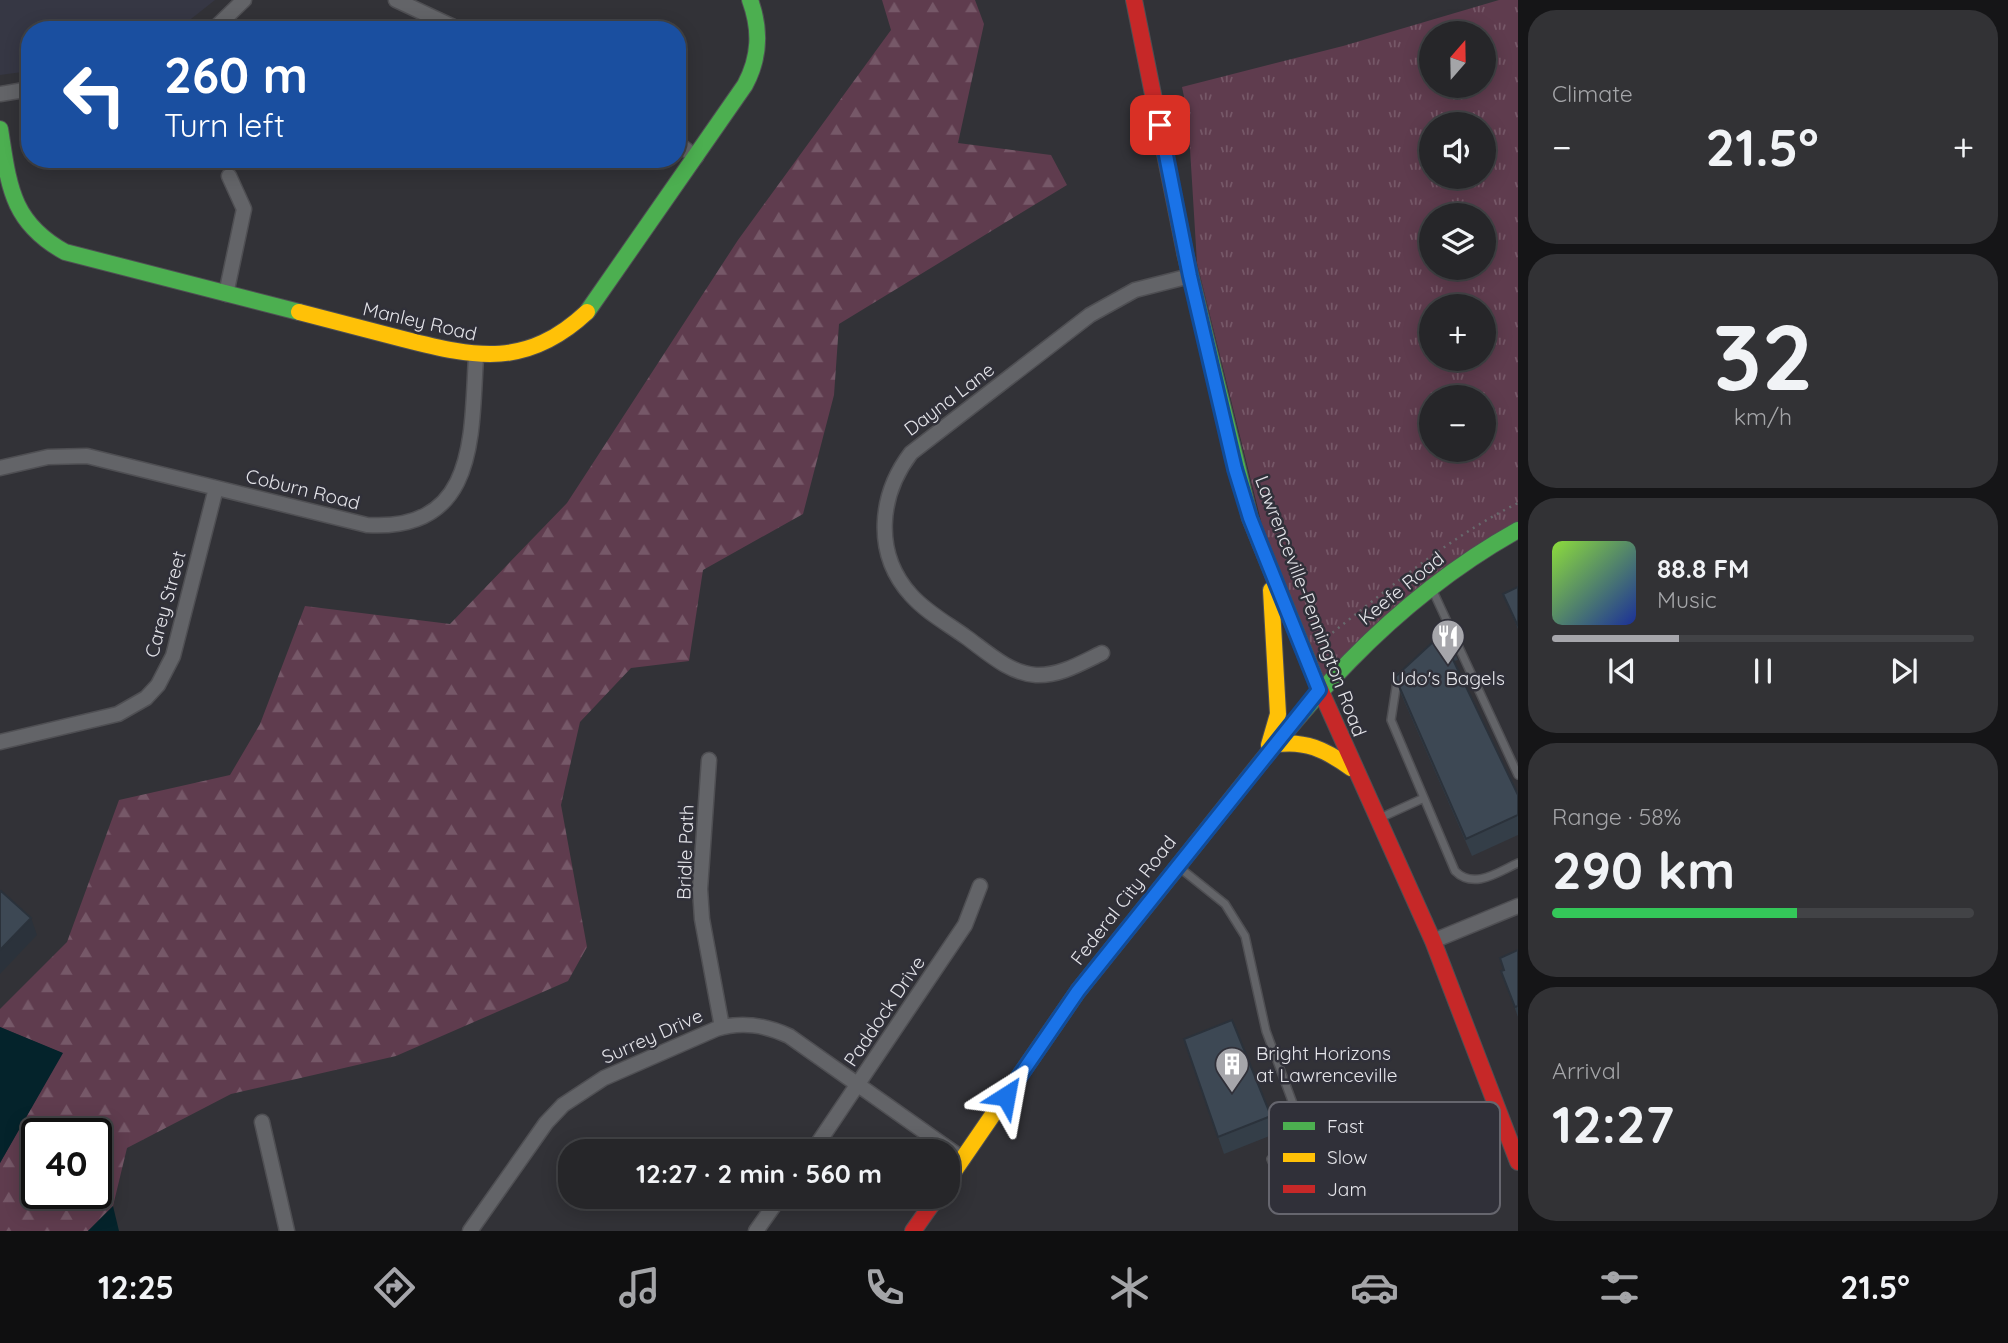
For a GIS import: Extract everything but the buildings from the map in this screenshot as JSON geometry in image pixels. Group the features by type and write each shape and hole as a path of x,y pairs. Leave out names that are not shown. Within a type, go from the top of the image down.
{"street":[{"path":"222,21 244,0"},
{"path":"396,0 441,21"},
{"name":"Manley Road","path":"0,129 14,205 34,233 49,245 65,252 476,356 516,354 538,348 572,327 588,311 746,85 755,64 759,30 750,0"},
{"name":"Lawrenceville-Pennington Road","path":"1134,0 1190,276 1235,469 1269,567 1319,690 1375,820 1433,941 1495,1102"},
{"path":"0,94 21,90"},
{"path":"686,149 696,156"},
{"path":"226,294 244,209 229,176"},
{"name":"Dayna Lane","path":"1102,653 1062,672 1038,675 1007,666 975,644 922,606 898,578 885,539 886,500 900,468 911,453 1090,315 1135,290 1190,276"},
{"name":"Coburn Road","path":"0,468 48,457 87,456 367,525 400,524 418,518 447,497 464,470 469,453 476,356"},
{"name":"Carey Street","path":"0,742 118,714 133,707 158,685 173,656 216,488"},
{"name":"Keefe Road","path":"1319,690 1359,649 1432,588 1518,530"},
{"path":"1268,752 1278,714 1269,567"},
{"name":"Federal City Road","path":"960,1163 1078,991 1319,690"},
{"path":"1268,752 1289,741 1310,743 1327,750 1353,770"},
{"name":"Bridle Path","path":"709,761 700,889 702,919 722,1027"},
{"name":"Paddock Drive","path":"820,1139 965,925 980,886"},
{"path":"1433,941 1518,906"},
{"name":"Surrey Drive","path":"470,1231 545,1123 563,1105 604,1078 722,1027 739,1024 775,1030 963,1159"},
{"name":"Lawrenceville-Pennington Road","path":"1500,1115 1518,1162"},
{"path":"262,1122 287,1231"},
{"path":"756,1231 772,1209"},
{"path":"913,1231 929,1209"}],"lane":[{"path":"1432,588 1518,775"},
{"path":"1443,640 1452,631"},
{"path":"1406,673 1397,681 1391,720 1455,870 1461,876 1479,880 1518,863"},
{"path":"1375,820 1424,798"},
{"path":"1177,865 1225,904 1245,936 1266,1031 1292,1102"}],"path":[{"path":"1327,637 1420,564 1487,519 1518,503"}],"shaded area":[{"path":"0,0 215,0 188,21 21,21 21,72 0,75"},
{"path":"0,1027 63,1053 26,1118 21,1118 21,1126 0,1163"},
{"path":"112,1209 119,1231 88,1231"}],"green space":[{"path":"882,0 975,0 984,24 958,143 1051,155 1067,185 839,324 834,395 803,514 703,570 689,661 631,668 580,722 561,805 587,947 568,981 396,1056 231,1094 127,1148 112,1207 112,1118 25,1118 62,1053 0,1027 0,1009 67,942 119,800 230,775 260,724 305,606 450,624 567,503 738,240 891,30"},
{"path":"1499,0 1518,0 1518,526 1321,681 1271,561 1197,263 1188,116 1182,87 1419,24 1419,98 1496,98 1496,21 1428,21"},
{"path":"21,1126 21,1209 110,1209 88,1231 0,1231 0,1163"}],"traffic: fast":[{"path":"587,312 745,85 754,64 757,43 756,22 750,0"},
{"path":"0,129 10,185 23,215 33,228 65,252 299,312"},
{"path":"1185,253 1250,518 1315,678"},
{"path":"1179,865 1293,724 1373,638 1417,599 1465,563 1518,530"}],"traffic: slow":[{"path":"299,312 430,346 478,354 500,354 543,343 587,312"},
{"path":"1269,745 1278,714 1271,590"},
{"path":"1273,745 1305,745 1333,756 1351,768"},
{"path":"960,1163 1078,991 1179,865"}],"traffic: jam":[{"path":"1134,0 1185,253"},
{"path":"1315,678 1433,941 1495,1102"},
{"path":"1500,1115 1518,1162"},
{"path":"913,1231 929,1209"}],"place":[{"name":"Udo's Bagels","path":"1448,666"},
{"name":"Bright Horizons at Lawrenceville","path":"1232,1094"}],"route":[{"path":"1006,1096 1078,991 1319,690 1250,518 1235,469 1190,276 1160,125"}]}
